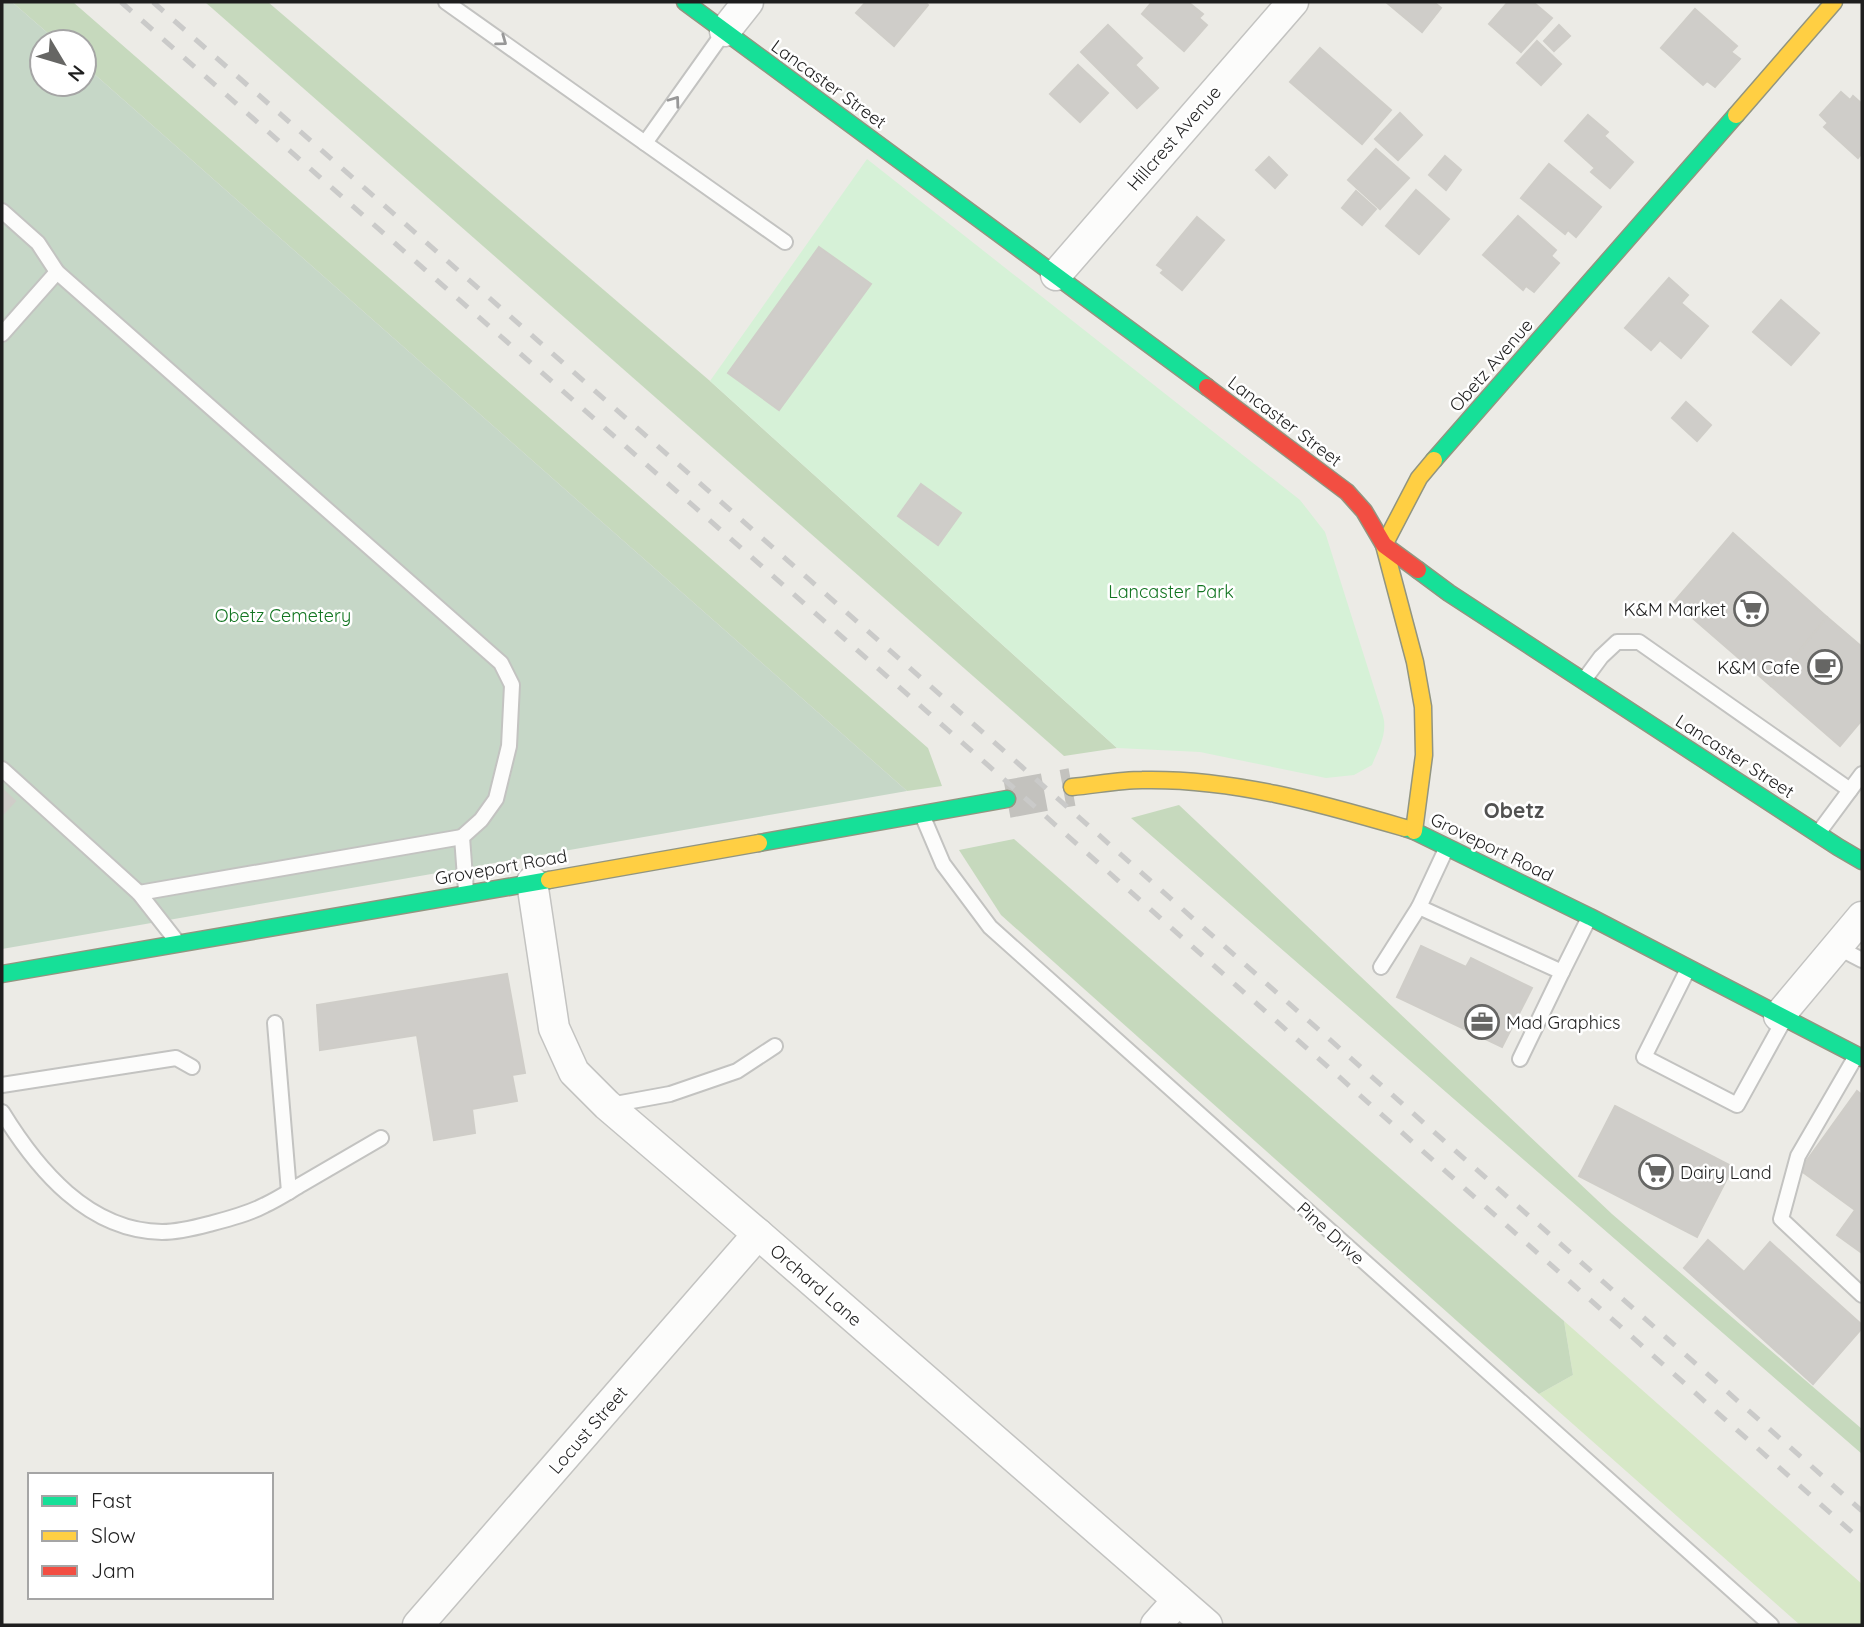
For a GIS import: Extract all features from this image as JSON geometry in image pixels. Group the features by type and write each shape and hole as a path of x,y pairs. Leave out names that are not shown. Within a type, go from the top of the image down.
{"street":[{"name":"Lancaster Street","path":"685,2 1347,492 1364,511 1384,545 1449,593 1862,861"},
{"path":"725,31 748,2"},
{"name":"Hillcrest Avenue","path":"1056,275 1293,2"},
{"name":"Obetz Avenue","path":"1384,545 1419,478 1834,2"},
{"path":"1384,545 1415,662 1423,707 1424,755 1414,831"},
{"name":"Groveport Road","path":"1072,787 1141,780 1221,784 1324,804 1414,831 1590,917 1859,1057"},
{"name":"Groveport Road","path":"2,974 1007,799"},
{"name":"Orchard Lane","path":"531,882 554,1028 574,1072 607,1105 1207,1625"},
{"path":"1782,1017 1850,954 1862,917"},
{"name":"Locust Street","path":"418,1625 758,1234"},
{"path":"1156,1625 1178,1600"}],"lane":[{"path":"446,2 785,242"},
{"path":"645,143 725,31"},
{"path":"2,211 38,243 57,272 501,663 512,685 509,746 496,799 481,820 462,837 139,893"},
{"path":"2,334 57,272"},
{"path":"1583,681 1617,642 1639,642 1850,790"},
{"path":"2,769 139,893 178,943"},
{"path":"1818,833 1862,774"},
{"name":"Pine Drive","path":"923,815 943,864 990,927 1771,1625"},
{"path":"462,837 466,893"},
{"path":"1381,967 1419,907 1447,846"},
{"path":"1419,907 1562,972"},
{"path":"1520,1059 1590,917"},
{"path":"1689,968 1644,1057 1737,1105 1782,1017"},
{"path":"275,1023 289,1192"},
{"path":"607,1105 670,1094 737,1071 775,1046"},
{"path":"1859,1057 1798,1156 1781,1219 1862,1295"},
{"path":"2,1085 176,1058 192,1067"},
{"path":"2,1111 32,1156 74,1199 114,1222 139,1230 164,1232 195,1228 233,1218 266,1205 381,1138"}],"green space":[{"name":"Obetz Cemetery","path":"2,2 12,2 42,28 28,28 28,98 98,98 98,77 907,791 2,949"},
{"path":"12,2 73,2 928,748 942,786 907,791 98,77 98,28 42,28"},
{"path":"205,2 268,2 710,381 1117,748 1064,756"},
{"name":"Lancaster Park","path":"867,159 1300,500 1325,532 1383,716 1383,735 1372,765 1354,775 1326,778 1200,752 1117,748 710,381"},
{"path":"1179,805 1612,1214 1862,1429 1862,1454 1131,818"},
{"path":"1014,839 1564,1321 1573,1375 1539,1394 1001,915 959,850"},
{"path":"1564,1321 1862,1584 1862,1625 1800,1625 1539,1394 1573,1375"}],"building":[{"path":"866,2 925,2 928,5 894,46 856,13"},
{"path":"1152,2 1188,2 1203,14 1199,18 1207,25 1184,51 1142,14"},
{"path":"1386,2 1436,2 1441,8 1422,32"},
{"path":"1508,2 1533,2 1552,18 1521,52 1489,24"},
{"path":"1695,9 1737,46 1731,52 1740,59 1715,87 1707,81 1703,85 1661,48"},
{"path":"1108,25 1142,58 1135,65 1158,88 1137,108 1081,52"},
{"path":"1559,25 1570,36 1554,51 1544,41"},
{"path":"1537,41 1561,64 1541,85 1517,63"},
{"path":"1320,48 1391,110 1362,144 1290,82"},
{"path":"1078,65 1108,93 1080,122 1050,94"},
{"path":"1841,92 1850,100 1853,96 1862,104 1862,153 1858,158 1824,127 1828,123 1820,115"},
{"path":"1400,113 1422,135 1398,160 1375,139"},
{"path":"1588,115 1608,132 1604,136 1633,162 1610,188 1591,172 1595,168 1565,141"},
{"path":"1376,149 1409,178 1380,209 1348,180"},
{"path":"1445,156 1461,170 1446,190 1429,175"},
{"path":"1269,157 1287,175 1275,188 1256,170"},
{"path":"1549,164 1601,207 1576,237 1568,230 1565,234 1521,198"},
{"path":"1416,190 1449,219 1419,254 1386,226"},
{"path":"1356,191 1376,209 1362,225 1342,208"},
{"path":"1518,216 1556,250 1551,256 1559,263 1534,292 1526,286 1523,290 1483,255"},
{"path":"1197,217 1224,240 1182,290 1161,273 1164,270 1157,265"},
{"path":"819,247 871,284 779,410 728,373"},
{"path":"1669,278 1688,295 1681,303 1708,326 1681,358 1660,340 1651,350 1625,328"},
{"path":"1781,300 1819,333 1791,365 1753,332"},
{"path":"1686,402 1711,425 1697,441 1672,418"},
{"path":"921,484 961,513 938,545 898,516"},
{"name":"K&M Market","path":"1733,533 1827,617 1771,686 1674,602"},
{"name":"K&M Cafe","path":"1827,617 1862,647 1862,720 1840,746 1771,686"},
{"path":"2,789 15,801 2,815"},
{"name":"Mad Graphics","path":"1421,946 1466,967 1471,958 1532,988 1502,1047 1397,997"},
{"path":"507,974 525,1073 512,1075 517,1101 472,1109 475,1133 434,1140 417,1035 320,1050 317,1005"},
{"path":"1857,1091 1862,1095 1862,1253 1837,1235 1855,1210 1800,1170"},
{"name":"Dairy Land","path":"1615,1106 1733,1167 1697,1237 1579,1176"},
{"path":"1708,1240 1744,1272 1770,1242 1862,1325 1813,1384 1684,1268"}],"tunnel":[{"path":"1007,799 1072,787"}],"railway":[{"path":"121,2 998,774 1862,1541"},
{"path":"153,2 1862,1511"}],"traffic: fast":[{"path":"685,2 1207,387"},
{"path":"1434,460 1736,115"},
{"path":"1418,570 1449,593 1862,861"},
{"path":"759,843 1007,799"},
{"path":"1405,828 1590,917 1862,1058"},
{"path":"2,974 549,880"}],"traffic: slow":[{"path":"1736,115 1834,2"},
{"path":"1414,831 1424,755 1423,707 1415,662 1384,545 1419,478 1434,460"},
{"path":"1072,787 1133,780 1209,783 1308,801 1405,828"},
{"path":"549,880 759,843"}],"traffic: jam":[{"path":"1207,387 1347,492 1364,511 1384,545 1418,570"}],"place":[{"name":"K&M Market","path":"1751,609"},
{"name":"K&M Cafe","path":"1825,667"},
{"name":"Mad Graphics","path":"1482,1022"},
{"name":"Dairy Land","path":"1656,1172"}],"district":[{"name":"Obetz","path":"1514,810"}]}
